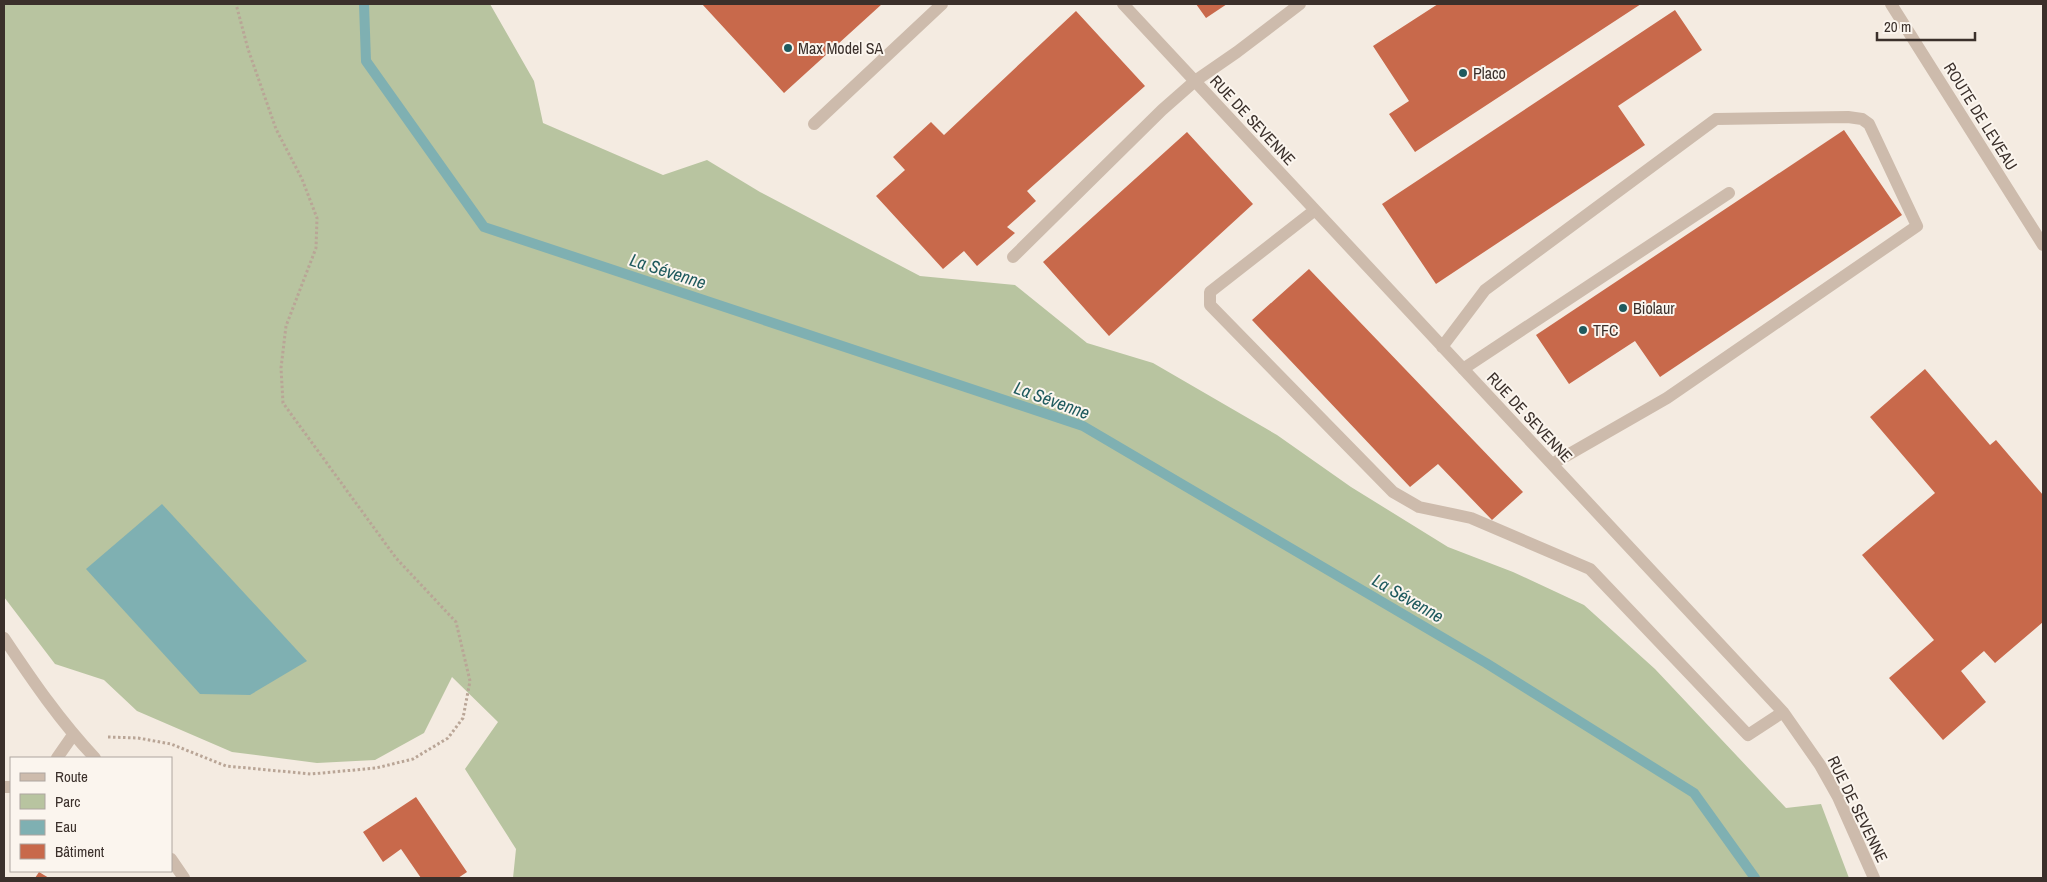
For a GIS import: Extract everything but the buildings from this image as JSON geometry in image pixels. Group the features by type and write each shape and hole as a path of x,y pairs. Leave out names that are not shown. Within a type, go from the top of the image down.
{"street":[{"path":"814,124 942,4"},
{"name":"RUE DE SEVENNE","path":"1123,4 1782,712 1820,765 1838,797 1874,878"},
{"path":"1013,257 1162,110 1195,81 1300,4"},
{"name":"ROUTE DE LEVEAU","path":"1891,4 2043,246"},
{"path":"1442,346 1485,290 1716,119 1848,118 1862,119 1869,124 1917,226 1667,398 1552,464"},
{"path":"1463,369 1729,193"},
{"path":"1315,210 1210,292 1210,305 1393,492 1419,508 1470,518 1590,569 1748,735 1782,712"},
{"path":"4,638 42,695 73,736 93,757"},
{"path":"57,757 73,736"},
{"path":"172,860 184,878"}],"path":[{"path":"73,736 138,738 171,744 226,766 311,774 376,768 413,759 448,738 463,718 470,681 456,622 396,558 283,403 280,368 286,326 316,248 317,218 302,178 276,129 248,49 236,4"}],"green space":[{"path":"4,4 490,4 534,81 543,123 663,175 707,160 760,192 920,276 1015,285 1087,343 1153,363 1277,435 1351,487 1448,547 1513,572 1584,605 1655,669 1786,808 1821,804 1849,878 513,878 516,849 465,769 498,722 452,677 424,733 375,760 317,763 232,752 137,711 104,680 55,664 4,597"}],"water":[{"path":"162,504 307,661 250,695 200,694 86,569"}],"waterway":[{"name":"La Sévenne","path":"364,4 366,61 484,227 1083,426 1486,663 1694,793 1755,878"}],"place":[{"name":"Max Model SA","path":"788,48"},
{"name":"Placo","path":"1463,73"},
{"name":"Biolaur","path":"1623,308"},
{"name":"TFC","path":"1583,330"}]}
